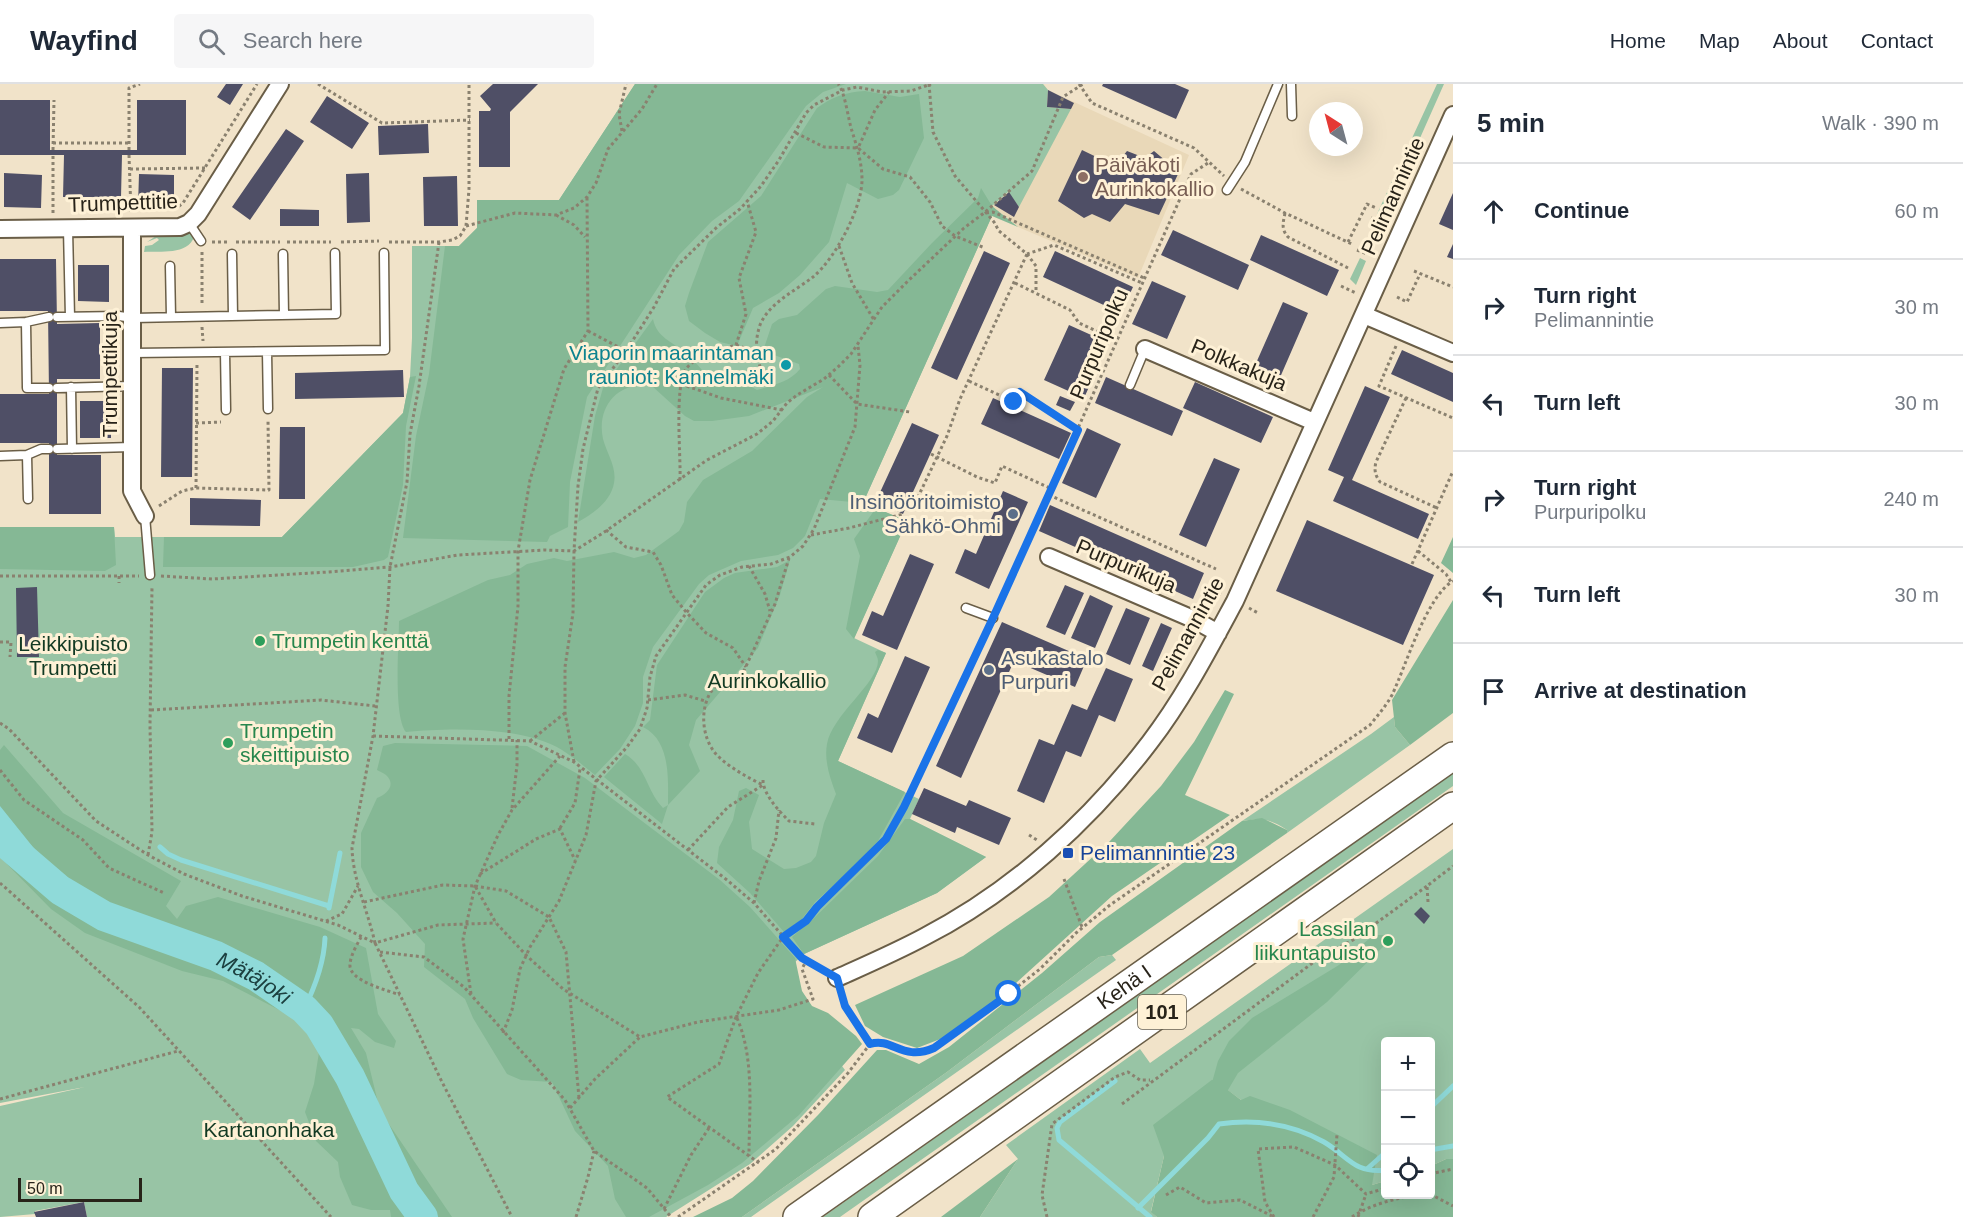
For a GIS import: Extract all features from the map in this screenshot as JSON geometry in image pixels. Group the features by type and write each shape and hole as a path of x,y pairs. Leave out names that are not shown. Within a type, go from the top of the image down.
{"highway":[{"name":"Kehä I","path":"797,1217 1453,756"},
{"name":"Kehä I","path":"872,1217 1453,806"}],"street":[{"name":"Trumpettitie","path":"0,229 68,229 132,221 180,227 189,223 198,214 280,84"},
{"name":"Pelimannintie","path":"837,978 924,937 969,911 1018,877 1066,836 1121,778 1151,741 1218,633 1235,601 1453,115"},
{"name":"Trumpettikuja","path":"132,221 132,491 145,516"},
{"path":"1364,315 1453,353"},
{"name":"Polkkakuja","path":"1145,349 1314,422"},
{"name":"Purpurikuja","path":"1049,557 1193,619 1218,633"}],"lane":[{"path":"1229,186 1245,162 1278,84"},
{"path":"1291,84 1292,116"},
{"path":"189,223 201,241"},
{"path":"68,229 70,317"},
{"path":"0,323 26,322 53,317 171,318 336,314 334,253"},
{"path":"133,353 385,350 384,253"},
{"path":"232,254 233,316"},
{"path":"283,254 285,315"},
{"path":"170,266 171,318"},
{"path":"26,322 27,388 133,386"},
{"path":"1130,385 1145,349"},
{"path":"225,352 226,410"},
{"path":"267,352 268,409"},
{"path":"71,387 72,448"},
{"path":"0,456 27,455 41,449 132,447"},
{"path":"27,455 28,499"},
{"path":"145,516 150,575"},
{"path":"966,608 993,618"}],"path":[{"path":"129,150 129,88 140,84"},
{"path":"166,213 173,211 183,203 257,84"},
{"path":"318,84 382,123 470,120"},
{"path":"469,84 466,226 515,213 556,215 574,208 596,183 608,149 642,109 657,84"},
{"path":"622,131 619,114 626,84"},
{"path":"763,379 755,346 761,323 774,305 816,275 838,246 856,207 862,182 858,148 846,112 843,90 838,84"},
{"path":"574,762 565,713 565,667 573,613 577,497 583,449 598,387 626,351 654,307 674,269 747,201 767,177 814,105 843,90 857,87 889,92 911,91 929,84 933,132 955,176 999,231 1027,254 1036,266 1036,293"},
{"path":"0,576 150,575 212,579 390,567 458,555 518,551 574,551 707,460 757,434 773,421 797,395 829,375 851,354 882,307 955,236 1032,171 1063,97 1081,85 1092,103 1194,148 1229,186 1350,243 1367,204 1376,208"},
{"path":"858,148 875,110 889,92"},
{"path":"53,150 54,100"},
{"path":"796,133 824,147 858,148 883,170 910,177 930,202 942,226 955,236 985,248"},
{"path":"53,143 129,143"},
{"path":"53,155 53,214"},
{"path":"129,155 132,221"},
{"name":"Purpuripolku","path":"709,1128 668,1097 719,1064 736,1017 758,973 783,937 806,921 817,907 886,839 904,807 993,618 1191,174 1208,163"},
{"path":"130,169 205,168"},
{"path":"509,739 509,696 518,606 518,551 530,480 564,369 588,331 586,197"},
{"path":"736,345 746,314 739,278 756,232 747,201"},
{"path":"984,213 993,212 1143,281"},
{"path":"1285,213 1282,225 1288,237 1348,268"},
{"path":"556,215 574,225 586,238"},
{"path":"1371,218 1381,222"},
{"path":"196,489 196,423 202,317 201,241"},
{"path":"439,242 410,434 407,482 390,567 388,606 373,736 352,848 353,866 375,943 442,1082 512,1217"},
{"path":"912,494 918,497 1027,254 1054,245 1143,281"},
{"path":"838,246 852,283 874,320"},
{"path":"1357,250 1367,255"},
{"path":"1414,271 1453,287"},
{"path":"1397,297 1407,302 1420,274"},
{"path":"1015,283 1070,310 1079,322 1118,341"},
{"path":"588,331 626,351"},
{"path":"1403,332 1379,386 1453,418"},
{"path":"680,480 679,413 681,384 686,369 700,358 736,345 756,352"},
{"path":"503,1033 512,1010 520,969 559,901 586,834 596,781 640,729 656,656 706,585 720,575 748,567 771,564 790,557 803,546 811,535 842,464 855,427 860,365 858,345"},
{"path":"829,375 857,404 910,412"},
{"path":"969,381 1014,402 1020,392 1078,430"},
{"path":"681,384 721,399 782,410"},
{"path":"1406,398 1376,462 1374,469 1376,477 1380,482 1437,508"},
{"path":"145,516 182,491 196,489 269,490 268,409"},
{"path":"196,423 227,421 226,410"},
{"path":"931,454 995,483 1002,466 1052,489"},
{"path":"1412,564 1453,471"},
{"path":"1049,495 1216,570"},
{"path":"811,535 903,514"},
{"path":"606,530 626,547 653,552 661,565 672,595 687,614 706,633 733,648 746,667"},
{"path":"678,1217 759,1163 776,1149 816,1109 870,1044 881,1042 917,1054 934,1048 980,1016 1040,969 1110,905 1370,725 1392,694 1415,639 1437,597 1452,582 1446,574 1418,551"},
{"path":"790,557 771,613 741,677 730,676 717,685 705,701 703,720 710,745 717,755 763,785 778,810 789,821 815,824"},
{"path":"748,567 765,594 771,613"},
{"path":"148,855 152,832 148,725 151,710 152,588 150,575"},
{"path":"119,576 119,583"},
{"path":"0,642 11,642 10,657"},
{"path":"648,700 685,695 705,701"},
{"path":"151,710 321,700 375,706"},
{"path":"530,741 565,713"},
{"path":"0,723 9,729 96,821 148,855 184,874 242,896 326,921 375,943 438,925 496,923"},
{"path":"373,736 530,741 574,762 580,769 754,903 806,961 837,978 845,1006 870,1044"},
{"path":"512,810 518,765 517,740"},
{"path":"471,995 463,939 475,886 512,810 561,756"},
{"path":"480,874 536,838 560,829 575,802 580,769"},
{"path":"0,770 24,800 82,840 109,868 164,893"},
{"path":"763,780 763,785"},
{"path":"688,850 728,807 763,785"},
{"path":"754,903 759,881 776,838 778,810"},
{"path":"560,829 575,860"},
{"path":"1122,1104 1322,956 1353,940 1453,866"},
{"path":"1064,879 1083,928"},
{"path":"0,883 140,1007 178,1052 331,1217"},
{"path":"364,902 443,885 475,886 506,891 549,917 566,952 579,1098"},
{"path":"326,921 342,914 358,886"},
{"path":"475,886 496,923 527,956 569,993 640,1036"},
{"path":"1427,886 1428,902"},
{"path":"361,936 351,956 349,967 351,972 361,980 402,996"},
{"path":"380,952 424,957 464,987 565,1100 594,1151 647,1188 671,1217"},
{"path":"570,1108 595,1079 640,1036 698,1022 778,1010 813,999 802,969 806,961"},
{"path":"736,1017 744,1034 748,1079 749,1156"},
{"path":"0,1099 178,1052"},
{"path":"1047,1217 1042,1195 1052,1124 1115,1077 1128,1072 1140,1080 1152,1080"},
{"path":"664,1209 691,1155 709,1128 759,1163"},
{"path":"1313,1217 1334,1177 1337,1134"},
{"path":"1273,1217 1265,1202 1258,1149 1294,1147 1335,1165 1366,1194"},
{"path":"576,1217 594,1151"},
{"path":"1435,1173 1453,1169"},
{"path":"1166,1195 1180,1187 1206,1203 1240,1200 1273,1217"},
{"path":"1366,1194 1381,1190"},
{"path":"1359,1215 1366,1194"},
{"path":"1435,1196 1453,1206"},
{"path":"1352,1217 1394,1199"}],"shaded area":[{"name":"Päiväkoti Aurinkokallio","path":"963,84 1043,84 1048,90 1189,155 1138,278 1018,227 992,206"}],"green space":[{"path":"635,84 1043,84 1048,90 1047,107 1071,109 1019,207 1008,192 992,206 992,216 863,503 907,521 854,638 886,653 838,761 919,799 910,819 986,857 937,893 804,954 783,973 809,1022 845,1070 793,1126 750,1164 666,1217 87,1217 84,1202 35,1211 35,1214 0,1217 0,1106 85,1087 0,1103 0,527 114,527 115,537 282,537 403,413 410,377 412,246 459,246 477,228 477,200 559,200"},
{"path":"635,84 846,84 823,92 806,106 739,201 712,221 679,255 587,397 570,482 568,527 550,536 547,542 403,538 416,436 429,374 445,246 459,246 477,228 477,200 559,200"},
{"path":"1437,84 1444,84 1385,217 1377,214"},
{"path":"865,91 900,97 919,94 924,138 899,190 893,195 878,199 847,183 829,242 800,275 779,293 753,308 737,346 720,342 705,333 689,321 685,306 708,242 761,196 817,108 840,96"},
{"path":"981,188 992,206 1018,227 992,216 863,503 820,499 805,536 793,548 778,555 741,561 709,575 699,584 653,647 643,677 643,703 635,726 620,749 595,775 562,750 528,736 486,730 406,732 399,711 398,696 399,621 488,580 510,575 527,564 554,558 567,561 614,552 634,558 646,555 679,531 684,522 687,502 703,480 752,451 807,397 823,387 749,416 712,421 694,421 685,416 652,386 640,385 620,391 607,406 602,427 603,439 615,477 612,490 600,506 578,522 595,416 603,388 653,319 661,335 689,356 711,381 736,378 757,390 781,382 800,369 799,364 763,351 772,324 779,319 797,315 826,289 835,286 877,292 888,290 978,198"},
{"path":"190,231 194,237 186,247 173,251 144,252 145,246 152,245 159,240 157,238 147,242 156,236 176,236"},
{"path":"1360,258 1366,261 1356,285 1350,279"},
{"path":"416,376 406,426 403,485 388,557 353,567 163,567 164,537 282,537 403,413 410,377"},
{"path":"876,508 907,521 854,639 846,629 860,556 854,539"},
{"path":"0,527 114,527 116,565 105,571 0,569"},
{"path":"1453,537 1453,573 1441,563"},
{"path":"790,560 780,595 758,648 696,720 689,745 700,771 668,805 666,762 663,751 659,741 643,727 650,720 657,665 705,592 735,573 777,567"},
{"path":"1453,600 1453,713 1410,745 1395,727 1392,700"},
{"path":"878,650 886,653 838,761 905,792 878,841 854,867 815,902 801,920 784,932 750,893 717,863 719,847 733,820 739,791 746,788 759,795 749,822 752,849 784,869 796,868 811,862 816,856 824,823 836,794 827,763 827,744 837,722 876,670 878,661 875,652"},
{"path":"1225,690 1234,694 1185,795 1230,815 1112,896 1005,993 943,1038 917,1048 883,1037 865,1026 855,1005 963,956 1049,897 1109,842 1161,786 1194,742"},
{"path":"1394,717 1395,727 1410,745 1287,833 1287,830 1271,822 1242,821 1371,734"},
{"path":"395,743 527,746 585,778 720,880 750,907 795,958 802,991 812,1006 828,1013 856,1036 862,1044 799,1115 742,1163 708,1185 649,1217 626,1217 615,1199 608,1166 575,1131 552,1082 521,1080 507,1074 473,1018 465,999 424,967 425,944 397,913 373,892 361,867 361,833 377,798 389,789 389,779 377,770 383,746"},
{"path":"4,745 63,813 181,881 166,906 177,919 186,906 218,897 320,927 366,948 378,1014 396,1041 394,1048 375,1042 359,1029 351,1028 366,1053 380,1111 452,1217 391,1217 390,1210 371,1210 352,1205 340,1177 338,1162 316,1141 305,1112 314,1084 320,1046 310,1032 291,1016 223,981 182,971 85,933 51,909 0,857 0,750"},
{"path":"625,754 638,766 657,801 663,808 668,805 662,824 604,777"},
{"path":"1453,773 1453,786 840,1217 823,1217"},
{"path":"1262,818 1287,830 1287,833 1112,955 1099,957 947,1072 742,1217 693,1217 732,1198 753,1181 818,1115 877,1050 886,1050 919,1064 949,1047 1042,973 1100,922 1242,821"},
{"path":"905,819 910,819 986,857 937,893 804,954 792,937 878,856"},
{"name":"Lassilan liikuntapuisto","path":"1453,849 1453,1159 1446,1159 1435,1164 1435,1037 1381,1037 1381,1182 1372,1185 1241,1100 1213,1079 1164,1156 1151,1211 1157,1217 980,1217 1018,1159 1006,1145 1140,1049 1150,1063"},
{"path":"1386,935 1386,944 1327,1002 1238,1073 1228,1090 1241,1100 1250,1096 1290,1110 1377,1155 1372,1185 1381,1182 1381,1199 1435,1199 1435,1164 1446,1159 1453,1159 1453,1217 1157,1217 1151,1212 1164,1156 1153,1125 1213,1079 1218,1061 1229,1041 1252,1018 1339,965 1370,938"},
{"path":"1112,955 1116,960 751,1217 742,1217 947,1072 1099,957"},
{"path":"1018,1159 980,1217 941,1217"}],"water":[{"path":"0,806 41,857 67,877 54,900 34,886 0,852"}],"building":[{"path":"226,84 243,84 230,105 217,97"},
{"path":"493,84 538,84 510,112 510,167 479,167 479,111 490,111 491,109 480,96"},
{"path":"1103,84 1175,84 1189,90 1176,119 1102,86"},
{"path":"1048,90 1074,103 1071,109 1047,107"},
{"path":"327,96 369,123 352,149 310,122"},
{"path":"0,100 50,100 50,150 137,150 137,100 186,100 186,155 122,155 121,197 63,197 64,155 0,155"},
{"path":"428,124 429,153 379,155 378,126"},
{"path":"286,129 304,141 250,220 232,207"},
{"path":"1082,150 1115,166 1127,151 1145,158 1154,151 1179,172 1159,215 1125,204 1110,222 1092,214 1084,218 1058,201"},
{"path":"4,173 42,175 41,208 4,207"},
{"path":"369,173 370,222 347,223 346,174"},
{"path":"139,174 174,175 174,197 166,197 166,206 138,206"},
{"path":"457,176 458,226 424,226 423,177"},
{"path":"1009,192 1019,207 1014,217 994,205"},
{"path":"1453,193 1453,230 1439,224"},
{"path":"280,209 319,210 319,226 280,226"},
{"path":"1173,230 1249,265 1238,290 1161,255"},
{"path":"1261,235 1339,270 1327,296 1250,260"},
{"path":"1453,244 1453,259 1447,257"},
{"path":"984,251 1010,263 957,380 931,368"},
{"path":"1055,251 1133,287 1121,313 1043,277"},
{"path":"0,259 56,259 57,324 100,323 100,379 57,379 57,455 101,455 101,514 49,514 49,443 0,443 0,394 49,394 48,311 0,311"},
{"path":"78,265 109,265 109,302 78,301"},
{"path":"1152,281 1186,296 1167,339 1132,324"},
{"path":"1283,302 1308,313 1275,389 1249,379"},
{"path":"1069,325 1109,343 1084,398 1044,380"},
{"path":"1402,350 1453,373 1453,402 1391,374"},
{"path":"162,368 193,368 192,477 161,477"},
{"path":"403,370 404,397 295,399 295,373"},
{"path":"1106,377 1183,411 1172,436 1095,403"},
{"path":"1195,382 1273,417 1261,443 1183,408"},
{"path":"1365,386 1390,397 1352,480 1429,514 1418,539 1333,501 1344,477 1328,470"},
{"path":"1060,396 1075,402 1070,411 1056,405"},
{"path":"993,398 1071,433 1059,459 981,424"},
{"path":"80,401 111,401 111,438 80,438"},
{"path":"912,423 939,435 903,514 876,501"},
{"path":"280,427 305,427 305,499 279,499"},
{"path":"1087,428 1121,444 1096,498 1062,483"},
{"path":"1214,458 1240,469 1206,547 1179,535"},
{"path":"1003,491 1028,502 989,589 955,573 965,549 976,554"},
{"path":"190,498 261,500 260,526 190,525"},
{"path":"1050,505 1204,573 1193,599 1039,531"},
{"path":"1307,520 1434,575 1403,645 1276,591"},
{"path":"910,554 934,564 897,650 862,635 872,611 883,616"},
{"path":"1065,585 1084,593 1065,635 1046,627"},
{"path":"37,587 39,657 17,657 16,588"},
{"path":"1090,595 1113,606 1095,648 1071,638"},
{"path":"1126,608 1150,618 1130,665 1106,654"},
{"path":"1002,622 1087,659 1075,687 1014,661 961,778 936,766"},
{"path":"1161,623 1172,628 1153,671 1142,666"},
{"path":"905,656 930,667 892,753 857,738 868,713 878,718"},
{"path":"1106,668 1133,679 1115,722 1099,715 1081,757 1066,751 1044,803 1017,791 1039,739 1054,745 1072,704 1087,710"},
{"path":"924,788 966,806 969,800 1011,818 999,845 957,827 955,833 912,814"},
{"path":"1421,907 1430,916 1424,924 1414,914"},
{"path":"84,1202 87,1217 36,1217 34,1212"}],"waterway":[{"name":"Mätäjoki","path":"0,832 10,847 60,890 104,916 216,956 256,976 304,1009 319,1025 350,1077 404,1191 423,1217"},
{"path":"160,847 181,860 329,906"},
{"path":"329,908 340,853"},
{"path":"304,1009 318,975 325,938"},
{"path":"1115,1081 1060,1122 1057,1128 1059,1140 1150,1217"},
{"path":"1435,1103 1453,1086"},
{"path":"1138,1208 1219,1124 1246,1122 1286,1127 1324,1142 1359,1167 1381,1170"},
{"path":"1435,1149 1453,1146"},
{"path":"1367,1169 1381,1156"}],"place":[{"name":"Päiväkoti Aurinkokallio","path":"1083,177"},
{"name":"Viaporin maarintaman rauniot: Kannelmäki","path":"786,365"},
{"name":"Insinööritoimisto Sähkö-Ohmi","path":"1013,514"},
{"name":"Trumpetin kenttä","path":"260,641"},
{"name":"Asukastalo Purpuri","path":"989,670"},
{"name":"Trumpetin skeittipuisto","path":"228,743"},
{"name":"Pelimannintie 23","path":"1068,853"},
{"name":"Lassilan liikuntapuisto","path":"1388,941"}],"route":[{"path":"1009,994 926,1052 917,1054 906,1052 881,1042 870,1044 845,1006 837,978 802,958 783,937 806,921 817,907 886,839 904,807 993,618 1078,430 1020,392 1014,402"}],"park label":[{"name":"Leikkipuisto Trumpetti","path":"73,656"},
{"name":"Aurinkokallio","path":"767,681"},
{"name":"Kartanonhaka","path":"269,1130"}]}
